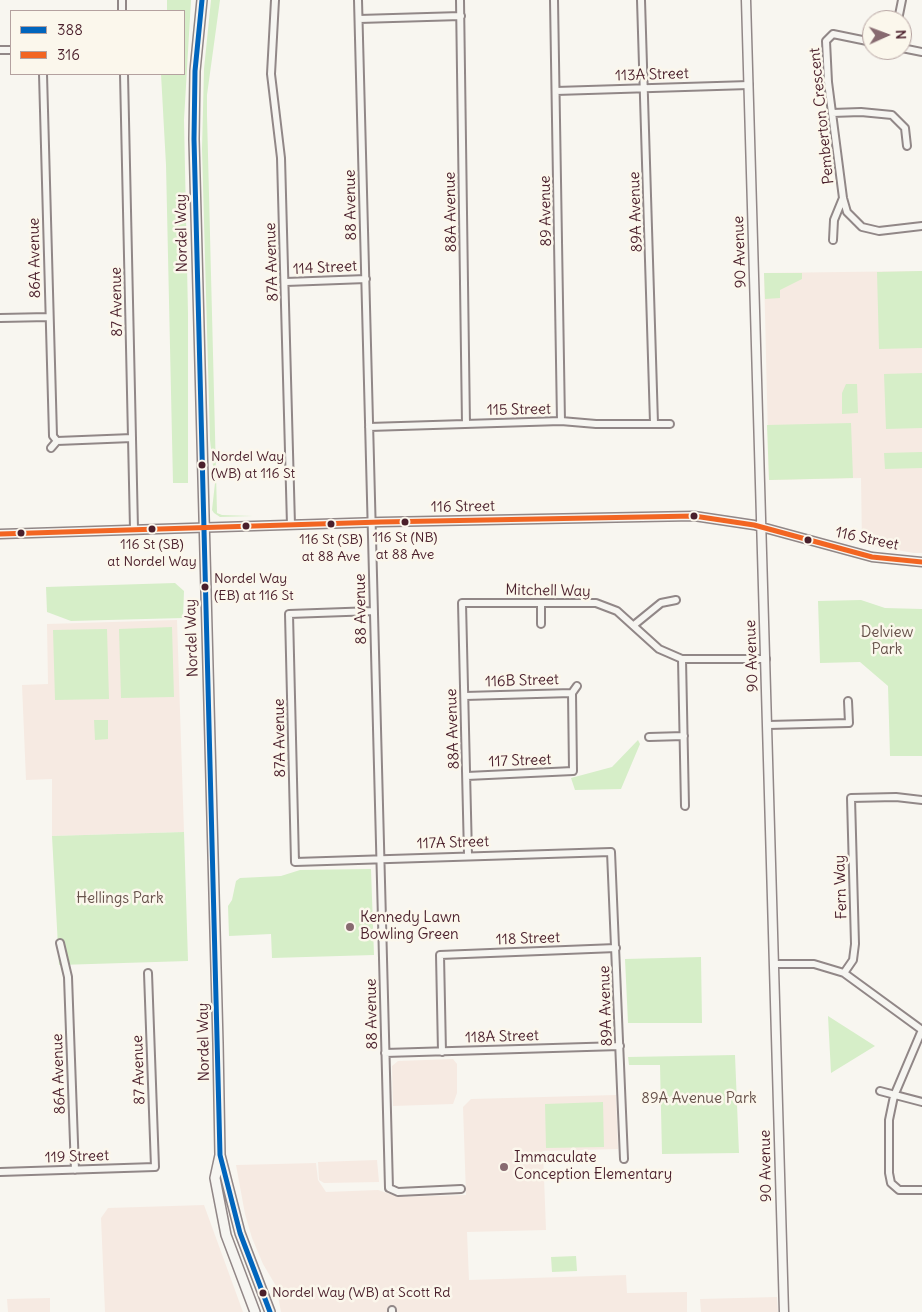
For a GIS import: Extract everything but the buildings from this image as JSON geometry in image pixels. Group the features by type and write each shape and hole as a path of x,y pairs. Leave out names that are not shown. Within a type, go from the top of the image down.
{"main road":[{"name":"Nordel Way","path":"202,0 195,71 194,139 220,1155 215,1178 221,1217 230,1248 248,1289 255,1312"},
{"name":"Nordel Way","path":"220,1155 240,1233 261,1284 270,1312"}],"street":[{"name":"87A Avenue","path":"274,0 270,74 281,158 286,282 291,525"},
{"name":"88 Avenue","path":"358,0 388,1188 398,1192 461,1189"},
{"name":"88A Avenue","path":"460,0 466,424"},
{"name":"89 Avenue","path":"554,0 561,421"},
{"name":"89A Avenue","path":"642,0 654,423"},
{"name":"90 Avenue","path":"746,0 784,1312"},
{"path":"359,19 461,16"},
{"name":"Pemberton Crescent","path":"862,40 833,34 826,41 832,113 843,198 847,212 862,227 879,231 922,226"},
{"name":"86A Avenue","path":"43,75 53,436 57,441"},
{"name":"87 Avenue","path":"124,75 134,529"},
{"name":"113A Street","path":"556,91 749,85"},
{"path":"832,113 861,112 892,115 905,128 908,146"},
{"name":"Pemberton Crescent","path":"834,240 834,220 843,198"},
{"name":"114 Street","path":"286,282 366,279"},
{"path":"0,318 49,317"},
{"name":"115 Street","path":"369,427 561,421 596,424 670,424"},
{"path":"51,448 57,441 132,438"},
{"name":"116 Street","path":"0,534 372,522 666,516 723,519 762,527 872,557 922,562"},
{"path":"634,625 661,603 676,600"},
{"name":"Mitchell Way","path":"462,603 584,602 603,605 618,611 659,648 682,659 766,659"},
{"name":"88A Avenue","path":"462,603 468,855"},
{"path":"541,603 541,624"},
{"name":"87A Avenue","path":"295,862 289,614 374,611"},
{"path":"682,659 686,806"},
{"name":"116B Street","path":"464,696 572,693 577,686"},
{"name":"117 Street","path":"467,776 573,770 572,693"},
{"path":"768,725 849,722 848,701"},
{"path":"649,737 684,736"},
{"name":"Fern Way","path":"844,973 853,960 855,944 851,798 896,797 922,800"},
{"name":"89A Avenue","path":"612,852 624,1159"},
{"name":"117A Street","path":"295,862 468,855 612,852"},
{"name":"86A Avenue","path":"60,943 68,977 75,1170"},
{"name":"118 Street","path":"442,1052 440,956 616,948"},
{"path":"775,964 814,964 844,973 922,1030 894,1096 889,1120 889,1173 891,1183 899,1190 922,1190"},
{"name":"87 Avenue","path":"148,973 154,1167"},
{"name":"118A Street","path":"385,1053 620,1046"},
{"path":"880,1091 922,1102"},
{"name":"119 Street","path":"0,1172 154,1167"}],"shaded area":[{"path":"922,271 922,553 914,553 862,544 861,478 769,480 764,273"},
{"path":"177,620 184,832 52,836 52,779 26,780 22,685 48,684 47,624"},
{"path":"453,1059 457,1064 457,1093 453,1104 393,1106 392,1066 398,1061"},
{"path":"616,1095 618,1149 543,1151 546,1230 467,1232 469,1280 626,1275 627,1293 687,1292 687,1312 281,1312 276,1286 263,1264 252,1238 245,1214 236,1165 316,1163 318,1180 326,1192 378,1190 399,1197 466,1195 463,1107 471,1099"},
{"path":"377,1160 379,1182 324,1183 319,1180 318,1162"},
{"path":"204,1205 243,1312 105,1312 101,1218 108,1208"},
{"path":"777,1297 778,1312 701,1312 700,1299"},
{"path":"50,1298 50,1312 8,1312 7,1299"}],"green space":[{"path":"167,0 191,0 184,120 188,314 188,483 173,483 166,165 161,75 185,75 185,10 167,10"},
{"path":"211,0 220,0 207,95 217,513 222,515 253,516 220,517 212,510 215,483 210,440 202,149 204,69"},
{"path":"922,271 922,348 879,349 877,272"},
{"path":"764,273 802,273 802,279 780,290 780,298 765,299"},
{"path":"922,373 922,428 886,429 884,374"},
{"path":"846,384 857,384 858,413 842,414 842,393"},
{"path":"851,423 853,478 769,480 767,425"},
{"path":"922,452 922,468 885,469 884,453"},
{"path":"175,583 184,591 183,618 71,621 47,612 46,587"},
{"name":"Delview Park","path":"861,600 885,608 922,609 922,756 890,756 888,686 860,662 820,663 818,601"},
{"path":"172,627 174,697 121,698 119,629"},
{"path":"107,629 109,699 55,700 53,630"},
{"path":"94,720 108,720 108,739 95,740"},
{"path":"638,740 640,744 621,789 575,790 571,778 612,767"},
{"name":"Hellings Park","path":"184,832 188,961 59,965 52,836"},
{"path":"371,869 374,955 272,958 271,934 229,936 228,906 232,900 236,881 240,878 281,876 300,870"},
{"path":"701,957 702,1023 628,1023 625,959"},
{"path":"828,1016 875,1046 831,1073"},
{"name":"89A Avenue Park","path":"735,1055 739,1153 662,1154 660,1065 629,1065 628,1057"},
{"path":"603,1102 604,1147 546,1148 545,1104"},
{"path":"576,1256 577,1271 552,1272 551,1257"}],"transit line":[{"name":"388","path":"202,0 195,71 194,139 220,1155 240,1233 270,1312"},
{"name":"316","path":"0,534 381,522 694,516 754,525 872,557 922,562"}],"place":[{"name":"Nordel Way (WB) at 116 St","path":"202,465"},
{"name":"116 St (NB) at 88 Ave","path":"405,522"},
{"name":"116 St (SB) at 88 Ave","path":"331,524"},
{"name":"116 St (SB) at Nordel Way","path":"152,529"},
{"name":"Nordel Way (EB) at 116 St","path":"205,587"},
{"name":"Kennedy Lawn Bowling Green","path":"350,927"},
{"name":"Immaculate Conception Elementary","path":"504,1167"},
{"name":"Nordel Way (WB) at Scott Rd","path":"263,1293"}]}
